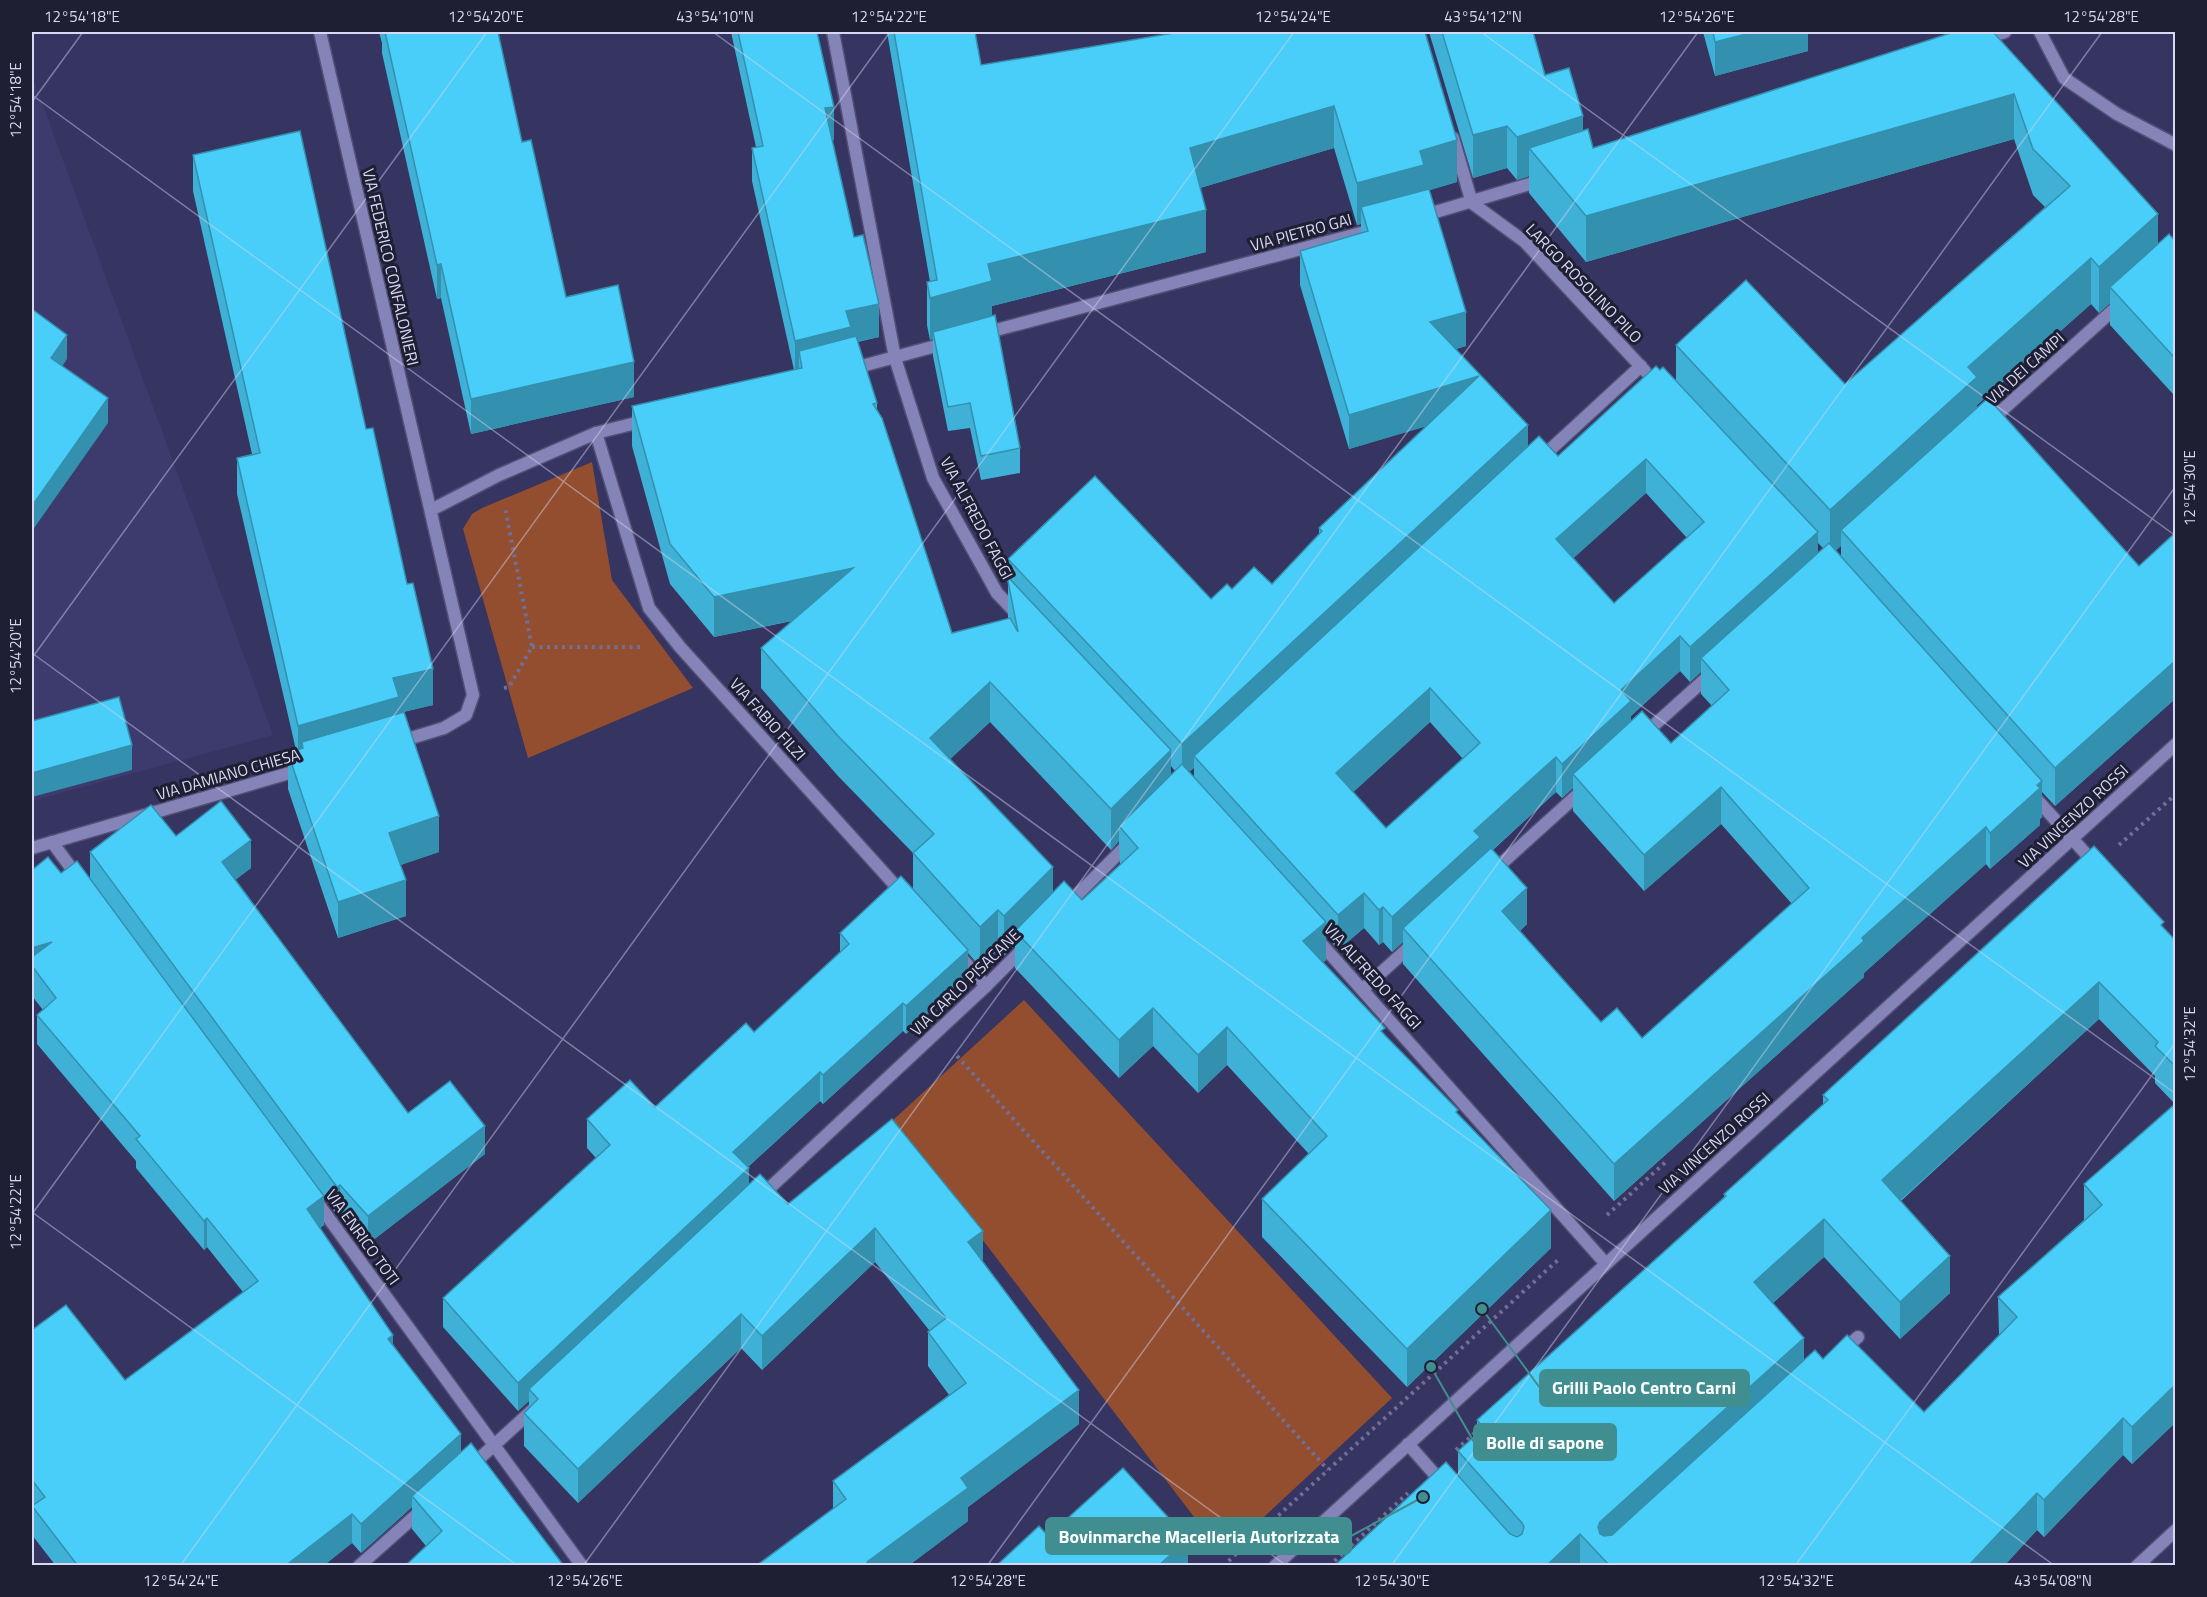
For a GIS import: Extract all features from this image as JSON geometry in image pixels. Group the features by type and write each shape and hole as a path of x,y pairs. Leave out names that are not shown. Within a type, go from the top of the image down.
{"street":[{"name":"VIA FEDERICO CONFALONIERI","path":"320,32 473,695 466,715 444,728 386,745"},
{"name":"VIA ALFREDO FAGGI","path":"833,32 895,358 933,478 997,593 1029,627"},
{"path":"1971,42 2005,32"},
{"path":"2040,32 2064,78 2117,114 2175,145"},
{"path":"1448,123 1472,203"},
{"path":"1414,219 1551,177"},
{"name":"LARGO ROSOLINO PILO","path":"1472,203 1526,242 1657,383"},
{"name":"VIA PIETRO GAI","path":"837,372 1391,225"},
{"name":"VIA DEI CAMPI","path":"1980,430 2131,294"},
{"path":"1528,470 1641,366"},
{"path":"431,510 498,475 596,433 665,416"},
{"name":"VIA FABIO FILZI","path":"596,433 649,608 680,647 908,899"},
{"path":"1635,742 1724,663"},
{"name":"VIA VINCENZO ROSSI","path":"1275,1566 2175,744"},
{"name":"VIA DAMIANO CHIESA","path":"32,848 317,765"},
{"path":"1486,878 1592,782"},
{"path":"2023,784 2101,869"},
{"path":"1060,913 1141,831"},
{"path":"52,842 87,890"},
{"name":"VIA ALFREDO FAGGI","path":"1308,928 1606,1264"},
{"path":"1363,989 1424,933"},
{"name":"VIA CARLO PISACANE","path":"755,1202 986,986 1035,937"},
{"path":"947,942 986,986"},
{"name":"VIA ENRICO TOTI","path":"305,1186 582,1566"},
{"path":"1832,1361 1858,1337"},
{"path":"461,1475 547,1396"},
{"path":"1408,1444 1455,1497"},
{"path":"359,1566 436,1497"},
{"path":"2137,1566 2175,1530"}],"path":[{"path":"498,475 532,647 508,687"},
{"path":"532,647 680,647"},
{"path":"2101,869 2175,794"},
{"path":"936,1033 1328,1470"},
{"path":"1329,1566 1482,1426"}],"shaded area":[{"path":"32,75 273,735 32,801"},
{"path":"592,462 612,580 693,688 528,758 463,529 472,514 482,508"},
{"path":"1024,1000 1392,1398 1223,1555 892,1121"}],"building":[{"path":"385,32 498,32 522,142 531,140 566,297 618,285 634,362 471,399 441,264 437,265"},
{"path":"738,32 817,32 834,107 825,108 854,237 863,235 879,304 846,311 851,327 795,341 752,148 763,146"},
{"path":"894,32 975,32 981,65 1180,32 1425,32 1457,140 1420,151 1424,165 1357,183 1334,106 1190,148 1206,210 988,264 992,281 930,298 927,282 937,280"},
{"path":"1442,32 1533,32 1545,75 1569,68 1583,116 1517,137 1507,126 1473,135"},
{"path":"1713,32 1754,32 1715,42"},
{"path":"1954,32 1993,32 2158,214 2099,267 2091,258 1968,367 1977,377 1830,510 1676,345 1746,280 1845,384 2070,186 2033,149 2014,94 1586,216 1529,148 1588,129 1593,148"},
{"path":"300,131 366,429 373,428 407,584 413,583 433,669 393,678 399,697 298,726 237,458 260,453 193,155"},
{"path":"1429,189 1466,312 1430,322 1528,425 1182,744 1008,559 1095,476 1211,599 1227,584 1232,589 1254,567 1272,584 1322,531 1319,528 1479,376 1349,415 1300,251 1368,231 1361,207"},
{"path":"2169,234 2175,241 2175,354 2173,356 2110,287"},
{"path":"32,309 67,335 51,358 108,398 32,506"},
{"path":"995,315 1020,448 981,456 970,403 948,407 933,332"},
{"path":"856,336 877,403 873,404 882,418 952,633 1010,618 1018,632 1007,576 1171,750 1111,809 990,682 930,738 1053,867 1004,916 998,910 980,927 913,853 934,834 838,736 761,648 853,568 714,597 670,544 632,406 802,368 799,351"},
{"path":"1656,366 1660,370 1663,367 1818,532 1690,647 1680,636 1621,690 1631,701 1562,764 1556,757 1474,831 1480,837 1392,917 1383,907 1379,910 1364,893 1338,915 1194,756 1539,436 1558,456","holes":["1646,459 1704,522 1614,603 1556,539","1430,688 1480,743 1386,828 1336,773"]},
{"path":"1988,398 2139,566 2175,533 2175,661 2055,768 1841,530"},
{"path":"1829,543 2042,781 2037,785 2040,788 1990,833 1986,827 1862,938 1864,941 1614,1164 1403,928 1491,848 1527,888 1502,911 1601,1022 1617,1008 1642,1038 1809,888 1721,787 1644,855 1573,774 1642,711 1671,743 1729,690 1701,658"},
{"path":"119,697 132,745 32,773 32,721"},
{"path":"404,712 439,816 389,833 406,880 338,902 288,753 303,748 302,742"},
{"path":"1182,764 1326,922 1303,941 1385,1028 1381,1031 1551,1210 1407,1349 1262,1199 1327,1136 1227,1027 1198,1055 1153,1008 1119,1040 1015,931 1064,881 1082,900 1138,848 1119,826"},
{"path":"221,801 251,840 222,862 408,1113 450,1081 485,1126 368,1216 340,1185 337,1187 90,852 151,805 176,836"},
{"path":"2094,846 2164,922 2161,925 2175,940 2175,1066 2155,1046 2158,1042 2099,982 1882,1180 1950,1256 1900,1302 1824,1219 1754,1282 1804,1338 1600,1522 1598,1527 1600,1534 1612,1535 1815,1350 1823,1359 1847,1335 1924,1412 2017,1317 1998,1297 2102,1205 2084,1184 2175,1104 2175,1385 2132,1427 2123,1418 2044,1500 2037,1493 1968,1566 1610,1566 1580,1534 1546,1566 1334,1566 1446,1462 1510,1534 1517,1537 1522,1534 1524,1527 1522,1523 1458,1451 1484,1428 1477,1420 1726,1196 1724,1194 1828,1100 1823,1095"},
{"path":"48,857 61,873 77,861 324,1196 307,1209 393,1335 388,1339 461,1434 361,1524 352,1514 285,1566 78,1566 32,1506 45,1497 32,1480 32,1330 66,1305 125,1380 258,1281 207,1218 204,1221 136,1139 140,1136 37,1015 56,998 32,966 32,957 52,942 32,948 32,870"},
{"path":"901,876 968,950 906,1006 903,1003 823,1075 820,1072 733,1152 749,1168 518,1383 443,1298 610,1145 587,1119 630,1080 655,1107 746,1023 754,1032 849,944 840,933"},
{"path":"892,1119 983,1231 968,1242 1079,1390 961,1478 968,1488 867,1562 869,1566 756,1566 846,1499 833,1481 966,1383 928,1332 946,1318 875,1228 762,1336 741,1314 578,1469 524,1413 538,1399 529,1389 760,1174 788,1204"},
{"path":"471,1443 564,1566 405,1566 442,1531 412,1496"},
{"path":"1123,1468 1188,1539 1158,1566 996,1566 1039,1526 1048,1536"}],"place":[{"name":"Grilli Paolo Centro Carni","path":"1482,1309"},
{"name":"Bolle di sapone","path":"1431,1367"},
{"name":"Bovinmarche Macelleria Autorizzata","path":"1423,1497"}]}
